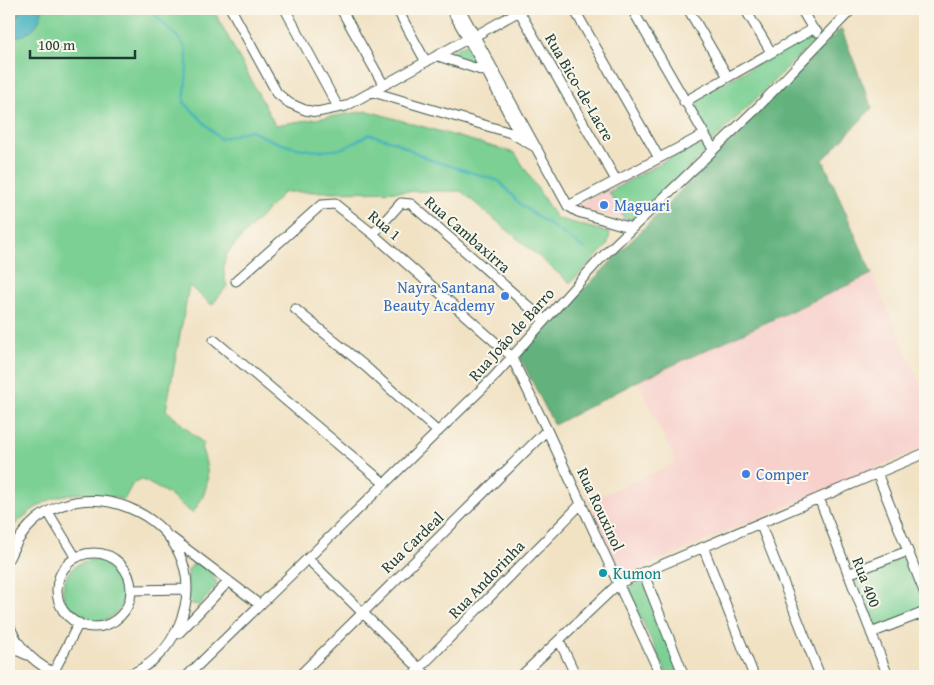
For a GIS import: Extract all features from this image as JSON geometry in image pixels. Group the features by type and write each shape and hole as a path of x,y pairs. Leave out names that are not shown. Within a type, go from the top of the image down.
{"street":[{"path":"231,9 277,93 289,103 305,110 317,112 346,106 520,10"},
{"path":"285,9 338,107"},
{"path":"341,9 383,84"},
{"path":"397,9 426,62"},
{"path":"450,9 471,37 526,126 568,206 578,212 632,228"},
{"path":"460,9 514,131 537,148"},
{"path":"574,9 659,158"},
{"path":"632,9 703,135 713,149"},
{"path":"688,9 728,77"},
{"path":"745,9 771,52"},
{"path":"801,9 813,29 824,36"},
{"name":"Rua João de Barro","path":"187,676 492,379 601,258 758,107 824,36 852,9"},
{"name":"Rua Bico-de-Lacre","path":"520,10 616,180"},
{"path":"684,102 813,29"},
{"path":"438,56 487,72"},
{"path":"373,92 514,131 526,126"},
{"path":"521,138 530,135"},
{"path":"568,206 703,135"},
{"name":"Rua Cambaxirra","path":"373,234 401,203 412,204 544,320"},
{"name":"Rua 1","path":"236,281 321,205 336,204 373,234 511,356"},
{"path":"296,309 366,366 438,432"},
{"path":"214,340 385,484"},
{"name":"Rua Rouxinol","path":"511,356 548,430 661,676"},
{"name":"Rua Cardeal","path":"298,676 548,430"},
{"path":"522,676 619,583 925,452"},
{"path":"877,473 925,594"},
{"name":"Rua 400","path":"819,498 888,676"},
{"path":"9,558 22,534 48,512 61,506 90,500 118,502 145,514 166,534 260,605"},
{"name":"Rua Andorinha","path":"412,676 582,503"},
{"path":"48,512 76,558"},
{"path":"760,523 820,676"},
{"path":"166,534 181,561 185,576"},
{"path":"703,547 754,676"},
{"path":"848,574 908,551"},
{"path":"95,553 106,555 116,560 124,568 130,578 131,590 129,602 124,612 114,620 103,625 91,626 79,623 63,609 57,588 65,567 76,558 95,553"},
{"path":"172,640 181,620 186,600 186,565 199,558"},
{"path":"308,559 427,676"},
{"path":"643,572 684,676"},
{"path":"126,676 149,664 229,580"},
{"path":"131,590 186,589"},
{"path":"186,600 187,604 199,610"},
{"path":"871,633 925,612"},
{"path":"53,673 79,623"},
{"path":"9,624 19,644 30,657"},
{"path":"559,640 576,676"},
{"path":"9,647 30,657 53,673 62,676"}],"shaded area":[{"path":"701,138 708,150 635,223 575,207"},
{"path":"872,274 925,395 925,447 621,577 589,501 676,463 638,381"}],"green space":[{"path":"9,9 24,9 18,16 10,19"},
{"path":"42,9 213,9 275,125 368,111 515,153 556,218 610,233 607,246 570,283 461,191 284,192 228,252 224,269 227,286 212,305 189,286 166,410 204,444 201,447 206,466 207,482 202,497 192,513 167,493 141,479 133,483 124,500 90,494 75,494 61,496 48,501 22,518 9,531 9,37 13,37"},
{"path":"841,28 872,108 823,160 872,274 638,381 554,425 522,361 520,356 523,351"},
{"path":"812,35 815,40 712,142 690,105 692,100"},
{"path":"467,43 483,68 445,55"},
{"path":"696,143 703,147 705,152 636,220 624,218 609,192"},
{"path":"905,556 925,610 874,630 853,577"},
{"path":"94,560 106,562 116,569 123,579 125,591 123,603 116,613 106,620 94,622 82,620 72,613 65,603 63,591 65,579 72,569 82,562"},
{"path":"193,564 201,565 208,570 214,577 217,585 200,605 192,604 188,597 188,570"},
{"path":"644,581 681,676 668,676 627,588"}],"water":[{"path":"24,9 42,9 39,21 27,33 16,37 9,37 9,19 18,16"}],"waterway":[{"path":"151,9 185,47 187,66 184,102 220,139 250,130 282,144 305,150 328,151 347,147 369,134 395,142 428,159 499,181 521,205 585,249"}],"place":[{"name":"Maguari","path":"604,205"},
{"name":"Nayra Santana Beauty Academy","path":"505,296"},
{"name":"Comper","path":"746,474"},
{"name":"Kumon","path":"603,573"}]}
